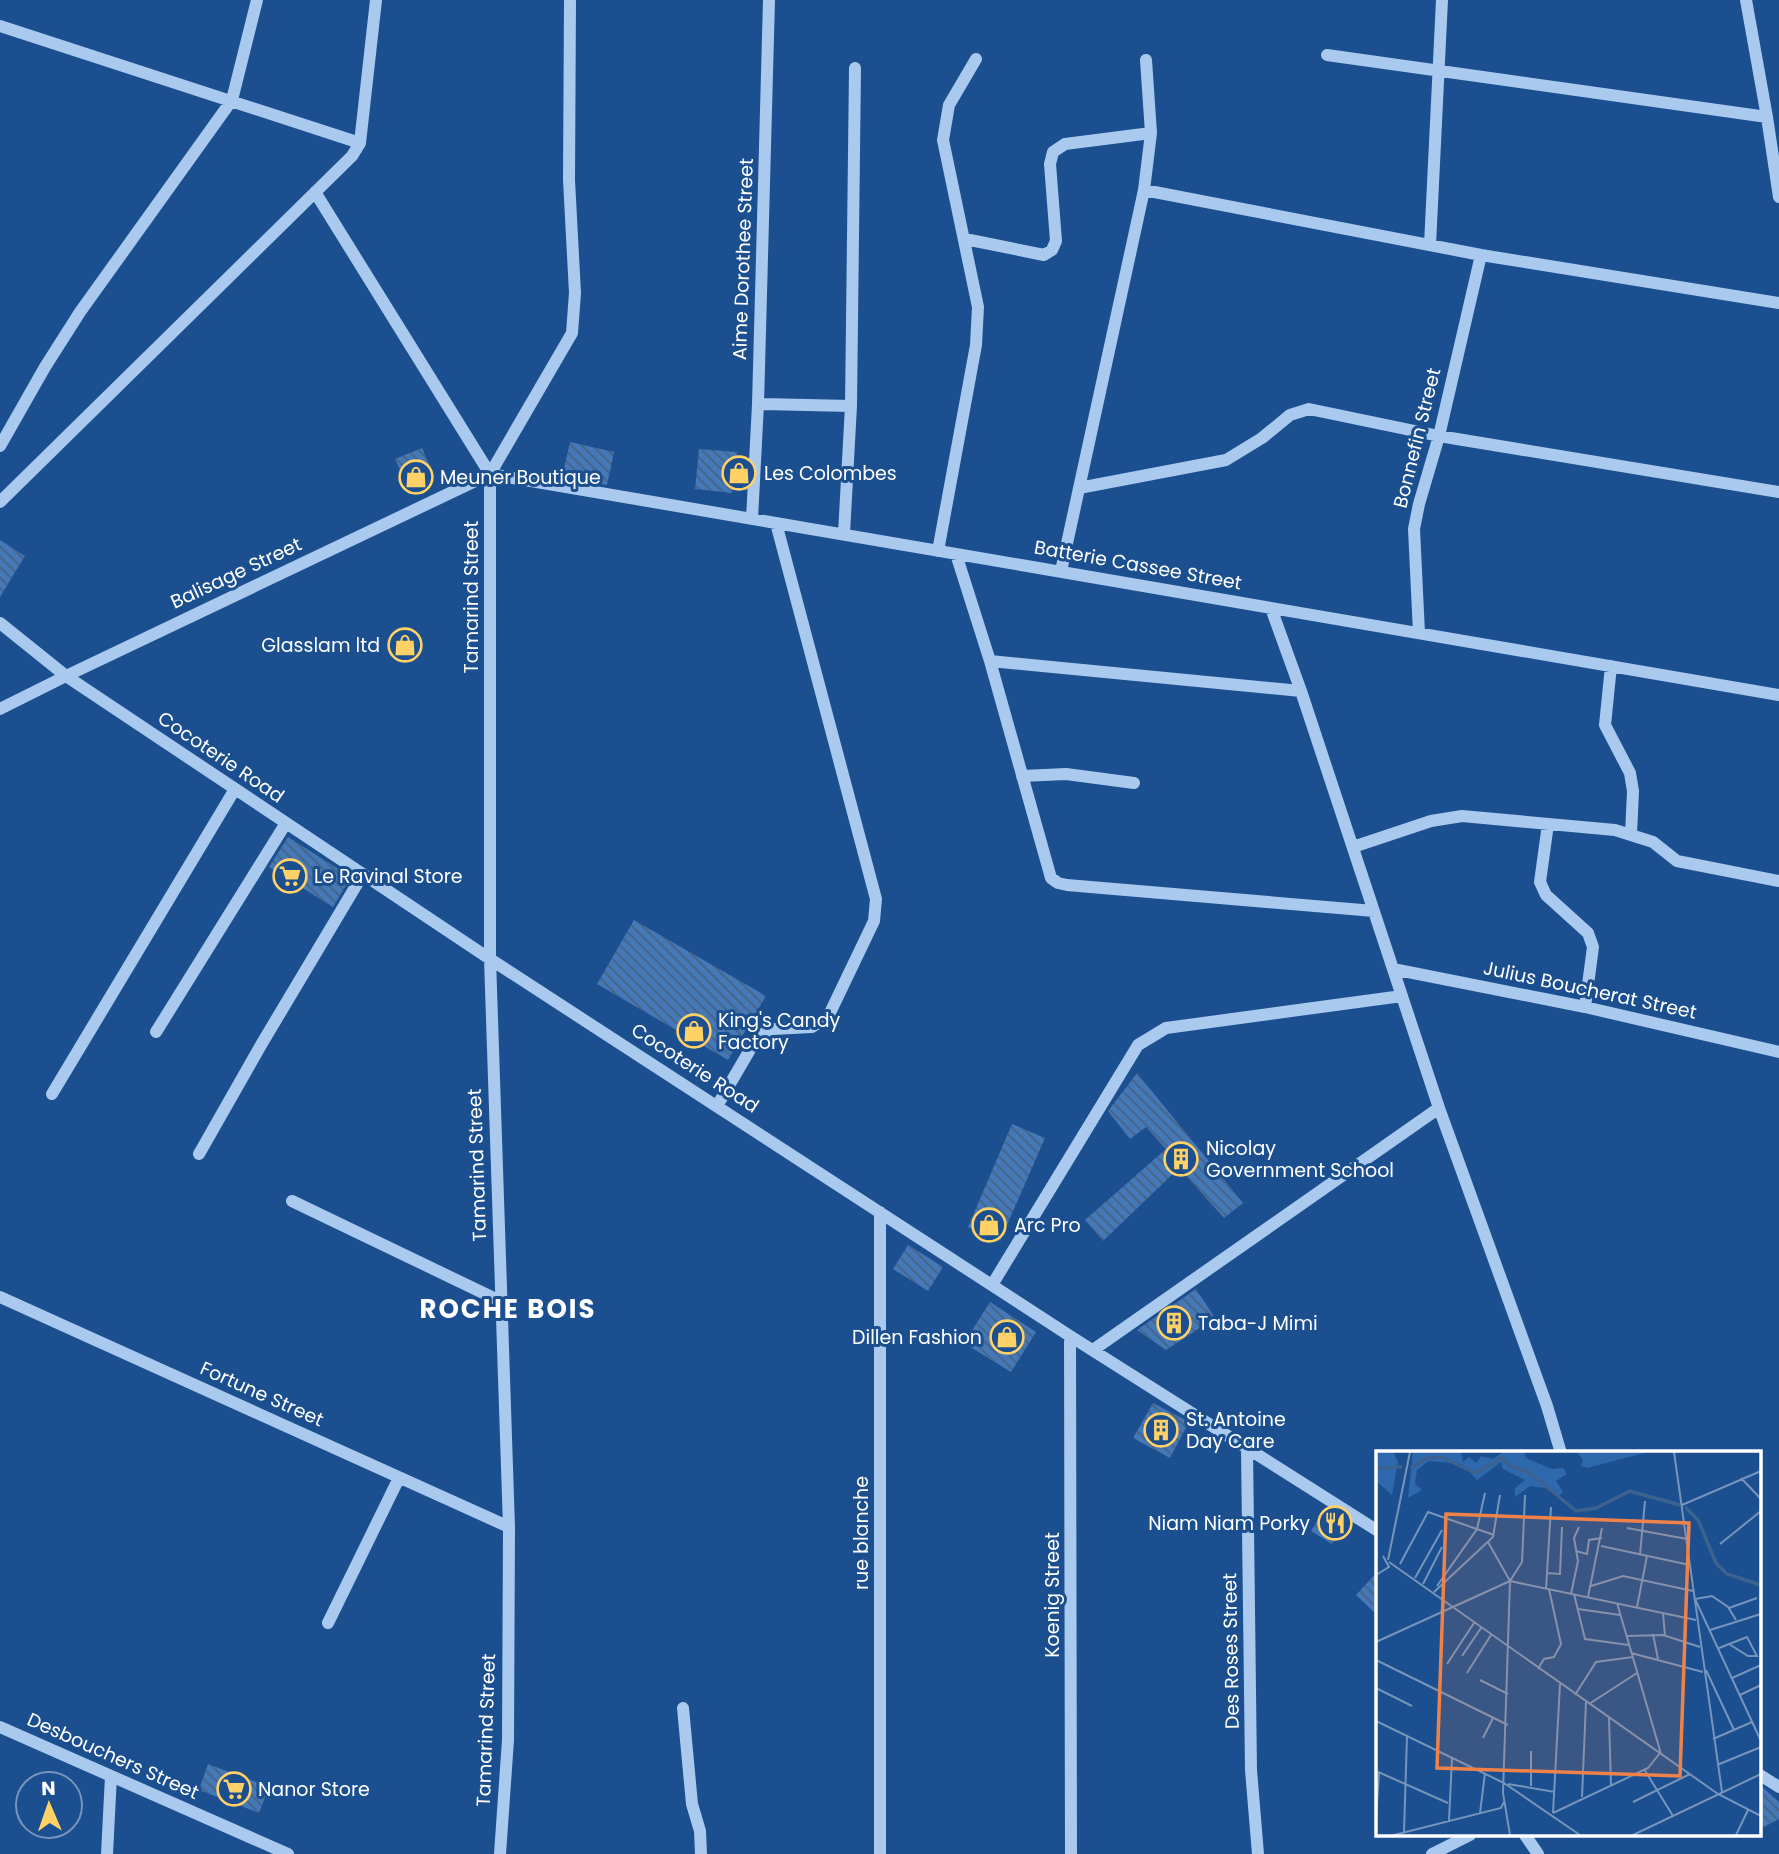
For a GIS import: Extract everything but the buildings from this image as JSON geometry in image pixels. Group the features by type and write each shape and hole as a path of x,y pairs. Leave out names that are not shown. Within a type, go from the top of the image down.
{"street":[{"path":"0,446 80,312 232,100 257,0"},
{"path":"0,502 352,156 360,143 376,0"},
{"path":"315,191 490,474 572,333 575,293 569,180 570,0"},
{"name":"Aime Dorothee Street","path":"752,519 758,404 769,0"},
{"path":"1430,246 1442,0"},
{"path":"1746,0 1779,197"},
{"path":"0,26 360,143"},
{"path":"1327,55 1767,117"},
{"path":"938,551 976,345 978,307 943,140 949,105 976,59"},
{"path":"1060,572 1144,190 1152,133 1146,60"},
{"path":"844,534 851,405 855,68"},
{"path":"965,239 1044,255 1052,250 1056,241 1050,164 1053,152 1065,144 1152,133"},
{"path":"1144,190 1482,256 1779,303"},
{"name":"Bonnefin Street","path":"1419,633 1414,529 1482,256"},
{"path":"758,404 851,405"},
{"path":"1079,488 1226,460 1262,438 1290,415 1309,409 1439,436 1779,492"},
{"name":"Batterie Cassee Street","path":"490,474 1779,695"},
{"name":"Balisage Street","path":"0,709 490,474"},
{"name":"Tamarind Street","path":"490,474 490,959 509,1527 508,1740 500,1854"},
{"path":"717,1106 758,1036 773,1029 812,1027 828,1017 874,921 876,898 776,523"},
{"path":"956,554 990,661 1051,878 1067,885 1374,911"},
{"path":"1271,608 1301,691 1438,1108 1561,1451"},
{"name":"Cocoterie Road","path":"0,623 65,676 490,959 1070,1336 1376,1530"},
{"path":"990,661 1301,691"},
{"path":"1611,666 1605,725 1630,773 1633,791 1631,835"},
{"path":"1022,776 1066,774 1134,783"},
{"path":"52,1094 235,789"},
{"path":"1353,847 1431,821 1462,816 1615,830 1653,842 1677,860 1779,881"},
{"path":"156,1032 286,823"},
{"path":"1548,824 1540,882 1546,895 1588,933 1593,947 1585,1007"},
{"path":"199,1154 363,874"},
{"name":"Julius Boucherat Street","path":"1393,969 1585,1007 1779,1052"},
{"path":"992,1284 1138,1045 1166,1028 1402,996"},
{"path":"1093,1350 1438,1108"},
{"path":"292,1200 500,1301"},
{"name":"rue blanche","path":"880,1212 880,1854"},
{"name":"Fortune Street","path":"0,1297 509,1527"},
{"name":"Koenig Street","path":"1070,1336 1071,1854"},
{"name":"Des Roses Street","path":"1247,1448 1251,1770 1258,1854"},
{"path":"328,1623 399,1478"},
{"path":"683,1708 692,1804 700,1831 701,1854"},
{"name":"Desbouchers Street","path":"0,1727 288,1854"},
{"path":"1762,1775 1779,1787"},
{"path":"107,1854 111,1776"},
{"path":"1432,1854 1468,1836"},
{"path":"1526,1836 1538,1854"}],"place":[{"name":"Les Colombes","path":"739,473"},
{"name":"Meuner Boutique","path":"416,477"},
{"name":"Glasslam ltd","path":"405,645"},
{"name":"Le Ravinal Store","path":"290,876"},
{"name":"King's Candy Factory","path":"694,1031"},
{"name":"Nicolay Government School","path":"1181,1159"},
{"name":"Arc Pro","path":"989,1225"},
{"name":"Taba-J Mimi","path":"1174,1323"},
{"name":"Dillen Fashion","path":"1007,1337"},
{"name":"St. Antoine Day Care","path":"1161,1430"},
{"name":"Niam Niam Porky","path":"1335,1523"},
{"name":"Nanor Store","path":"234,1789"}],"district":[{"name":"ROCHE BOIS","path":"508,1309"}]}
